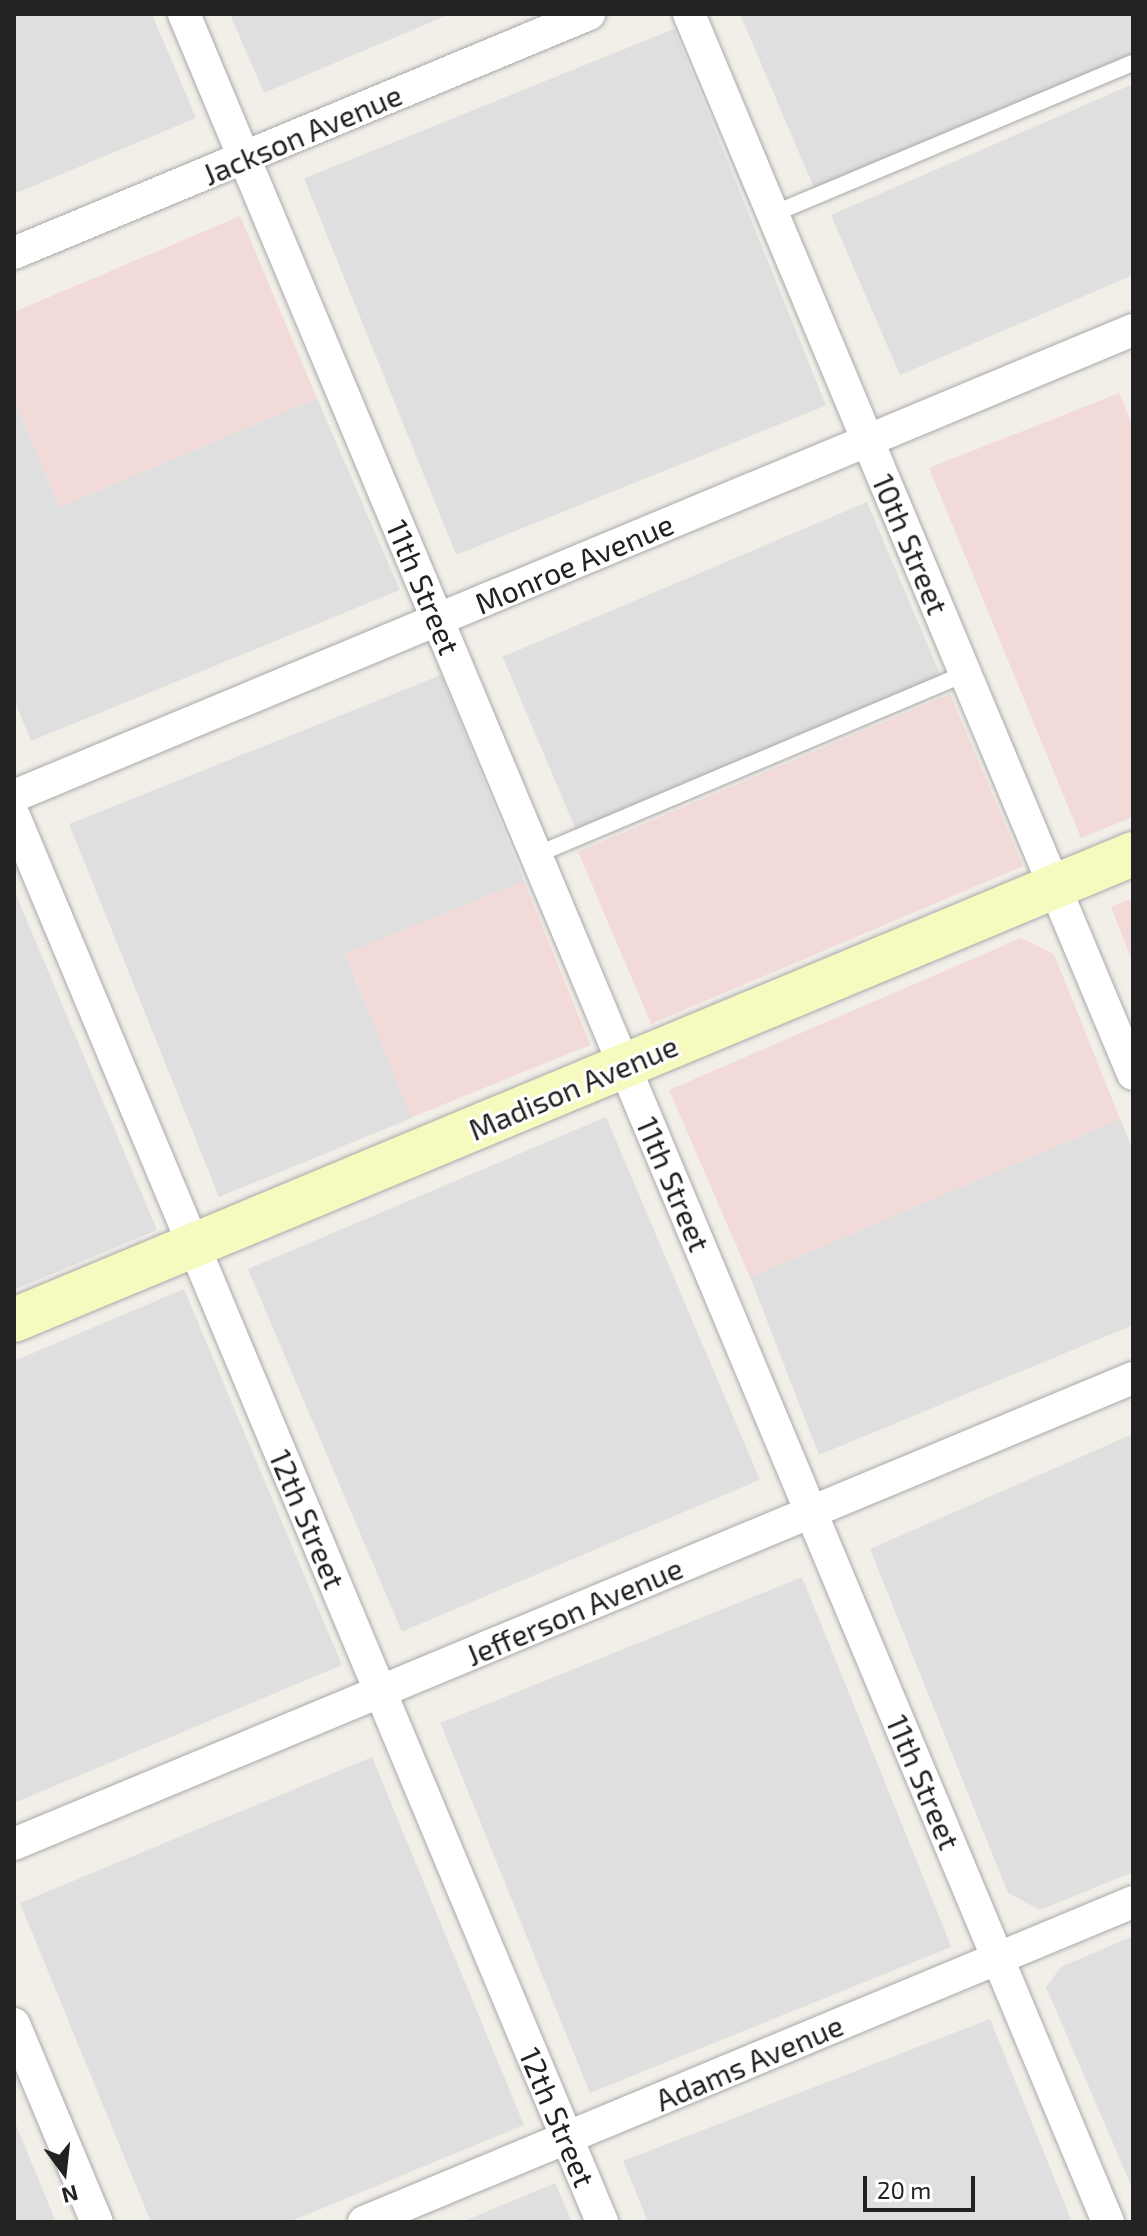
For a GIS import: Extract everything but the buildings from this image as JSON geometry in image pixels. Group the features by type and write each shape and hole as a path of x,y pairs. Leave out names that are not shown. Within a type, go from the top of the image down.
{"street":[{"name":"11th Street","path":"184,14 1108,2222"},
{"name":"Jackson Avenue","path":"14,253 589,14"},
{"name":"10th Street","path":"689,14 1133,1074"},
{"name":"Monroe Avenue","path":"14,796 1133,330"},
{"name":"12th Street","path":"14,816 602,2222"},
{"name":"Madison Avenue","path":"14,1320 1133,854"},
{"name":"Jefferson Avenue","path":"14,1844 1133,1378"},
{"name":"Adams Avenue","path":"364,2222 1133,1902"},
{"path":"14,2024 97,2222"}],"lane":[{"path":"773,214 1133,63"},
{"path":"536,855 965,674"}],"shaded area":[{"path":"14,14 152,14 196,118 14,194"},
{"path":"230,14 450,14 264,93"},
{"path":"740,14 1133,14 1133,54 814,188"},
{"path":"674,29 826,405 456,555 304,178"},
{"path":"1133,84 1133,275 900,375 831,215"},
{"path":"240,216 317,398 60,507 14,400 14,312"},
{"path":"1119,393 1133,426 1133,817 1081,838 929,468"},
{"path":"317,398 400,590 31,741 14,699 14,400 60,507"},
{"path":"867,502 942,678 577,833 502,657"},
{"path":"441,675 524,881 345,954 412,1118 219,1197 69,824"},
{"path":"950,694 1023,866 651,1024 578,852"},
{"path":"524,881 590,1045 411,1117 345,953"},
{"path":"14,890 157,1230 14,1290"},
{"path":"1133,898 1133,963 1111,907"},
{"path":"1021,938 1054,954 1120,1119 750,1277 669,1090"},
{"path":"606,1117 760,1480 402,1632 248,1269"},
{"path":"1120,1119 1133,1150 1133,1325 819,1455 750,1277"},
{"path":"184,1289 342,1665 14,1803 14,1361"},
{"path":"1133,1434 1133,1872 1040,1910 1008,1893 870,1549"},
{"path":"802,1577 951,1947 590,2093 440,1723"},
{"path":"372,1757 524,2125 289,2222 151,2222 20,1903"},
{"path":"1133,1936 1133,2190 1046,1987 1061,1967"},
{"path":"990,2019 1072,2222 648,2222 623,2161"},
{"path":"14,2120 56,2222 14,2222"},
{"path":"555,2183 572,2222 462,2222"}]}
